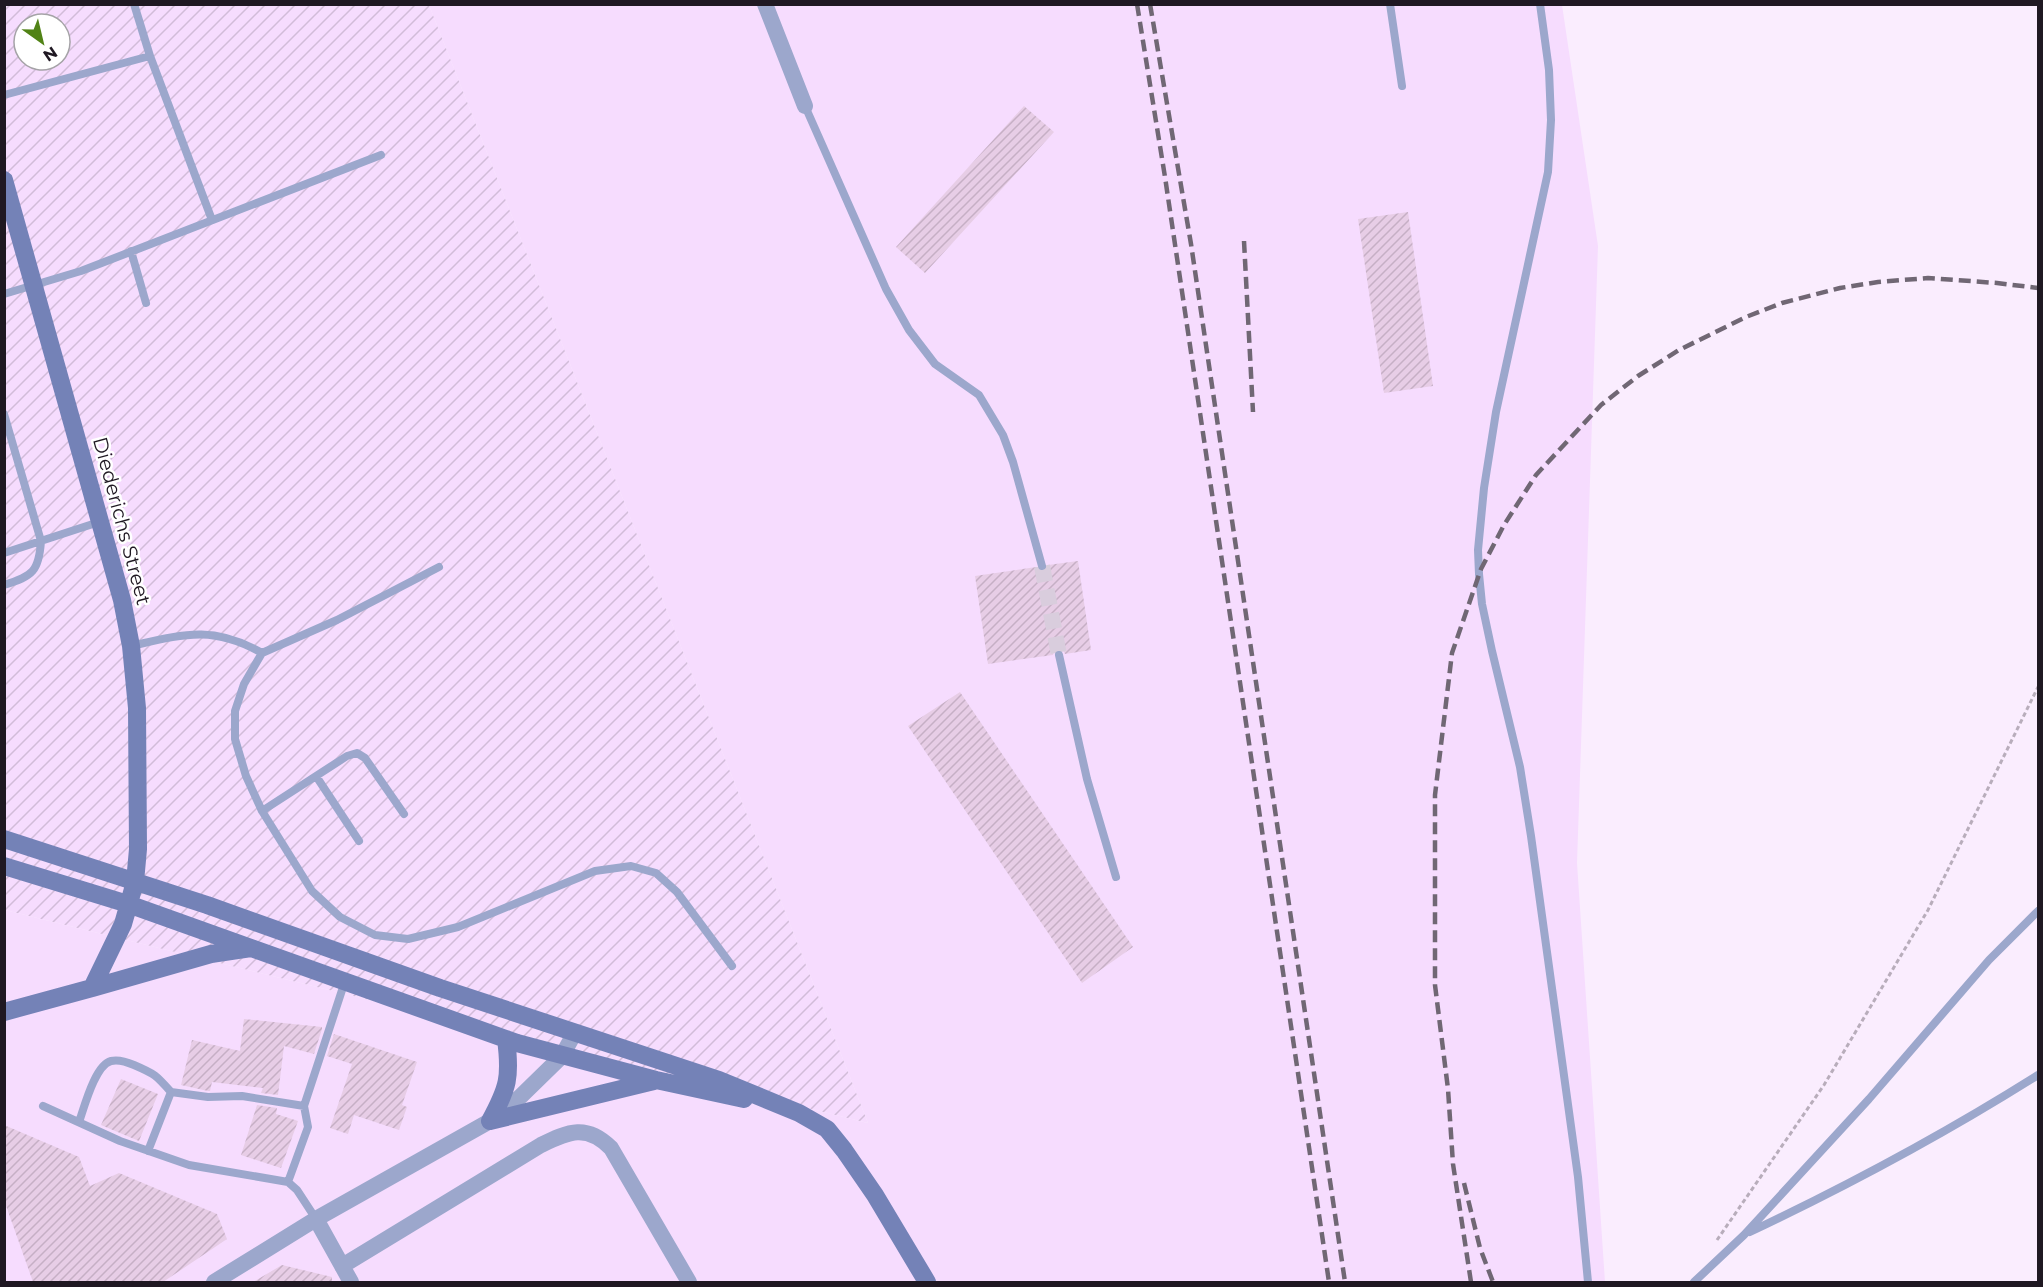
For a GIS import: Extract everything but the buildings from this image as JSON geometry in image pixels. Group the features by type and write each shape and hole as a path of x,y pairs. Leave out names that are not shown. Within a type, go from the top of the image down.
{"main road":[{"name":"Diederichs Street","path":"4,180 122,600 131,646 137,708 139,783 135,882 123,924 92,988"},
{"path":"4,839 207,905 440,988 719,1080 799,1113 826,1129 844,1150 927,1282"},
{"path":"4,866 128,904 506,1039 656,1080 748,1100 764,1099"},
{"path":"4,1012 211,954 253,948"},
{"path":"490,1121 507,1085 509,1072 506,1039"},
{"path":"490,1121 656,1080"}],"street":[{"path":"765,4 805,106"},
{"path":"214,1282 316,1219 490,1121 520,1097 562,1056 575,1032"},
{"path":"342,1266 542,1145 562,1135 586,1131 595,1134 611,1148 689,1282"},
{"path":"316,1219 351,1282"}],"lane":[{"path":"135,4 150,56 212,220"},
{"path":"1390,4 1402,86"},
{"path":"1540,4 1550,90 1548,172 1496,412 1484,488 1478,550 1482,604 1520,766 1531,836 1578,1177 1588,1282"},
{"path":"4,95 150,56"},
{"path":"805,106 886,289 909,330 935,364 979,395 1003,435 1042,566"},
{"path":"4,294 35,286 131,251 381,155"},
{"path":"131,251 146,303"},
{"path":"4,414 41,541 39,561 34,570 18,581 4,585"},
{"path":"4,553 99,522"},
{"path":"440,567 337,620 262,654 244,684 235,711 235,739 246,776 262,811 312,891 340,917 375,935 408,939 458,927 595,871 631,866 656,873 677,892 732,966"},
{"path":"131,646 170,637 219,635 241,641 262,654"},
{"path":"1059,654 1087,779 1116,877"},
{"path":"262,811 347,756 357,753 365,758 404,814"},
{"path":"316,776 359,841"},
{"path":"1694,1282 1744,1235 1869,1099 1989,960 2038,912"},
{"path":"288,1182 308,1126 304,1106 345,981"},
{"path":"79,1122 97,1075 110,1061 123,1061 156,1074 171,1092 208,1097 242,1096 304,1106"},
{"path":"1744,1235 1896,1158 1981,1111 2038,1075"},
{"path":"148,1151 171,1092"},
{"path":"43,1106 120,1141 189,1165 288,1182 297,1190 316,1219"}],"path":[{"path":"1715,1243 1824,1085 1928,910 2038,687"}],"shaded area":[{"path":"5,5 429,5 868,1123 5,910"},
{"path":"429,5 1562,5 1598,246 1577,863 1605,1282 5,1282 5,910 868,1123"}],"tunnel":[{"path":"1042,566 1059,655"}],"railway":[{"path":"1137,4 1165,177 1329,1282"},
{"path":"1150,4 1191,244 1345,1282"},
{"path":"1244,241 1253,412"},
{"path":"1471,1282 1453,1164 1448,1089 1435,985 1435,795 1452,653 1481,569 1504,525 1536,475 1601,405 1638,376 1679,350 1746,317 1782,303 1840,288 1878,282 1928,278 2038,288"},
{"path":"1464,1183 1480,1248 1493,1282"}]}
